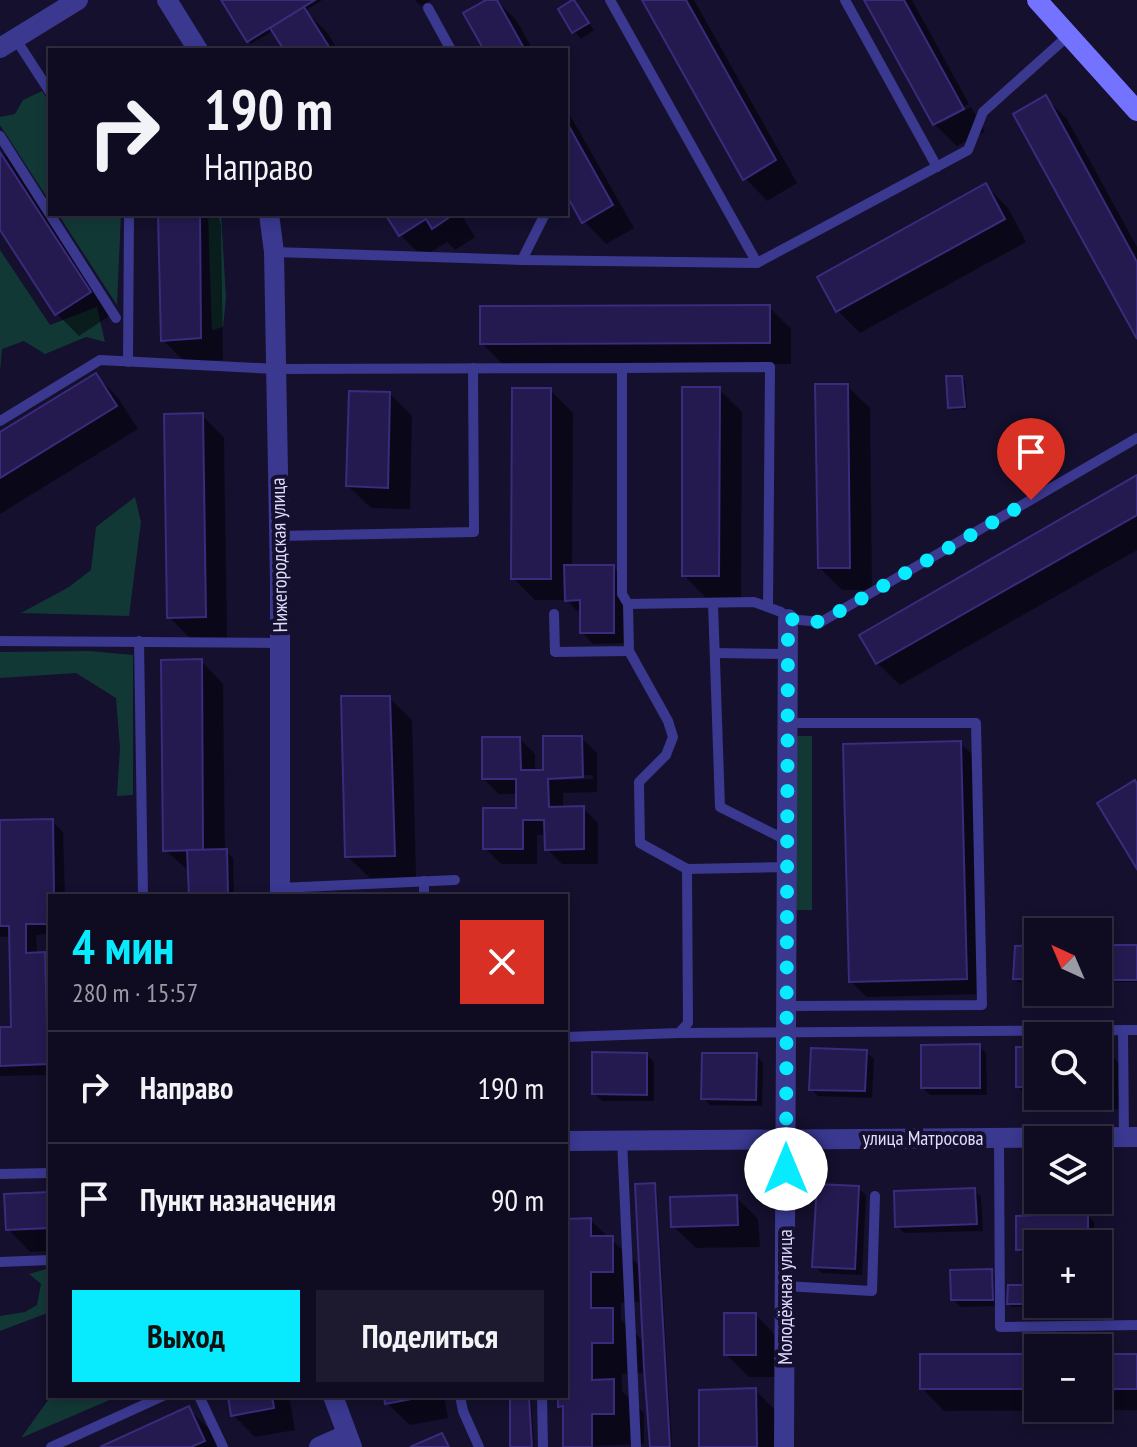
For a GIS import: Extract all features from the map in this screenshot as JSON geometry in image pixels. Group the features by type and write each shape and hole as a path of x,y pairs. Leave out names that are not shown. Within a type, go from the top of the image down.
{"main road":[{"path":"1037,0 1137,111"}],"street":[{"path":"7,43 78,0"},
{"path":"167,0 197,48"},
{"name":"Нижегородская улица","path":"269,216 274,252 279,536 280,892"},
{"name":"Молодёжная улица","path":"784,1447 788,619"},
{"name":"улица Матросова","path":"568,1141 1130,1137"},
{"path":"319,1447 349,1441 334,1398"}],"lane":[{"path":"610,0 757,263"},
{"path":"845,0 937,167"},
{"path":"428,8 450,48"},
{"path":"274,252 757,263 968,150 983,112 1069,35"},
{"path":"7,43 48,90"},
{"path":"0,136 48,211"},
{"path":"51,216 116,318"},
{"path":"128,362 129,216"},
{"path":"522,260 544,216"},
{"path":"0,421 100,360 276,369 770,367 768,607"},
{"path":"279,536 474,532 473,368"},
{"path":"622,368 622,594 628,604 629,651 668,721 673,737 666,755 639,782 640,843 687,869 788,867"},
{"path":"628,604 754,602 781,612 788,619 821,622 1137,438"},
{"path":"713,603 720,807 788,841"},
{"path":"554,614 555,652 629,651"},
{"path":"0,641 280,643"},
{"path":"139,641 143,894"},
{"path":"715,653 789,654"},
{"path":"787,1006 982,1005 976,723 788,723"},
{"path":"679,1033 688,1023 687,869"},
{"path":"280,892 455,880"},
{"path":"424,881 424,894"},
{"path":"1123,1030 1130,1137"},
{"path":"568,1037 787,1031 1137,1030"},
{"path":"999,1138 1000,1327 1137,1325"},
{"path":"622,1140 636,1447"},
{"path":"0,1174 48,1173"},
{"path":"785,1286 872,1291 875,1196"},
{"path":"0,1262 48,1260"},
{"path":"51,1447 159,1398"},
{"path":"200,1398 223,1447"},
{"path":"460,1398 479,1447"},
{"path":"542,1398 543,1447"}],"green space":[{"path":"42,91 48,100 48,199 0,125 0,117 15,114 23,100"},
{"path":"59,216 121,216 117,305"},
{"path":"208,216 221,216 226,298 223,327 212,330"},
{"path":"0,250 50,325 97,307 105,342 86,337 45,354 24,341 2,349 0,372"},
{"path":"135,497 141,522 129,616 21,613 69,587 91,570 96,527"},
{"path":"90,651 133,655 133,795 117,796 120,748 116,698 76,673 0,678 0,652"},
{"path":"796,736 812,736 812,910 796,910"},
{"path":"48,1269 48,1313 0,1331 0,1316 25,1312 37,1305 41,1284 29,1274"},
{"path":"50,1398 114,1398 21,1438"}],"building":[{"path":"221,0 315,0 247,42"},
{"path":"486,0 497,0 524,48 483,48 463,13"},
{"path":"572,0 589,23 572,33 558,9"},
{"path":"642,0 686,0 776,160 743,180"},
{"path":"864,0 904,0 964,109 933,125"},
{"path":"304,7 330,48 283,48 270,28"},
{"path":"1046,95 1137,262 1137,339 1013,114"},
{"path":"568,125 613,205 582,223 568,198"},
{"path":"0,152 91,292 55,315 0,230"},
{"path":"986,183 1005,219 836,312 817,277"},
{"path":"158,216 200,216 201,338 161,341"},
{"path":"386,216 451,216 432,229 426,219 399,236"},
{"path":"770,305 770,343 480,344 480,306"},
{"path":"96,373 117,406 0,478 0,432"},
{"path":"946,376 962,376 965,407 948,408"},
{"path":"815,384 848,384 850,568 818,568"},
{"path":"682,387 720,387 719,576 682,576"},
{"path":"512,388 551,388 551,579 511,579"},
{"path":"349,391 390,392 388,488 346,486"},
{"path":"203,413 206,617 167,618 164,414"},
{"path":"1137,475 1137,515 876,664 859,635"},
{"path":"564,565 614,565 614,633 580,633 580,600 565,601"},
{"path":"202,659 203,850 163,851 161,660"},
{"path":"341,696 390,696 395,856 345,857"},
{"path":"543,736 582,736 583,777 548,779 549,807 584,806 584,849 545,850 544,820 523,820 523,849 483,849 483,808 516,808 516,779 482,779 482,737 520,737 521,770 543,770"},
{"path":"961,741 967,979 849,982 843,744"},
{"path":"1135,780 1137,784 1137,869 1097,803"},
{"path":"53,819 54,894 48,894 48,924 26,924 26,953 45,952 48,1064 0,1066 0,1027 11,1027 9,926 0,926 0,820"},
{"path":"227,849 228,894 189,894 187,850"},
{"path":"1112,945 1137,945 1137,980 1112,980"},
{"path":"1015,946 1024,946 1024,979 1013,979"},
{"path":"980,1044 980,1088 921,1088 921,1045"},
{"path":"1016,1047 1024,1047 1024,1087 1016,1087"},
{"path":"811,1048 867,1050 865,1091 809,1090"},
{"path":"592,1052 647,1053 647,1095 592,1094"},
{"path":"702,1053 757,1053 756,1100 701,1099"},
{"path":"655,1183 670,1447 650,1447 644,1368 635,1184"},
{"path":"817,1184 859,1186 855,1269 812,1267"},
{"path":"975,1188 977,1224 895,1227 894,1191"},
{"path":"48,1192 48,1228 6,1230 4,1194"},
{"path":"737,1195 738,1225 671,1227 670,1197"},
{"path":"1088,1214 1088,1230 1024,1230 1024,1250 1016,1250 1016,1216"},
{"path":"591,1218 591,1236 613,1236 613,1272 591,1272 591,1308 613,1308 613,1343 592,1343 592,1380 614,1379 614,1414 592,1414 592,1447 563,1447 563,1406 558,1407 558,1398 568,1398 568,1219"},
{"path":"992,1269 993,1300 951,1300 950,1270"},
{"path":"1008,1285 1024,1285 1024,1304 1007,1304"},
{"path":"724,1313 756,1313 756,1355 724,1355"},
{"path":"920,1354 1024,1354 1024,1389 920,1389"},
{"path":"1112,1354 1137,1354 1137,1389 1112,1389"},
{"path":"756,1388 757,1447 699,1447 699,1390"},
{"path":"228,1398 272,1398 274,1408 231,1416"},
{"path":"384,1398 416,1398 385,1404"},
{"path":"510,1398 529,1398 532,1447 510,1447"},
{"path":"189,1406 205,1441 191,1447 100,1447"},
{"path":"442,1433 449,1447 410,1447"}],"route":[{"path":"786,1169 788,619 821,622 1031,500"}]}
